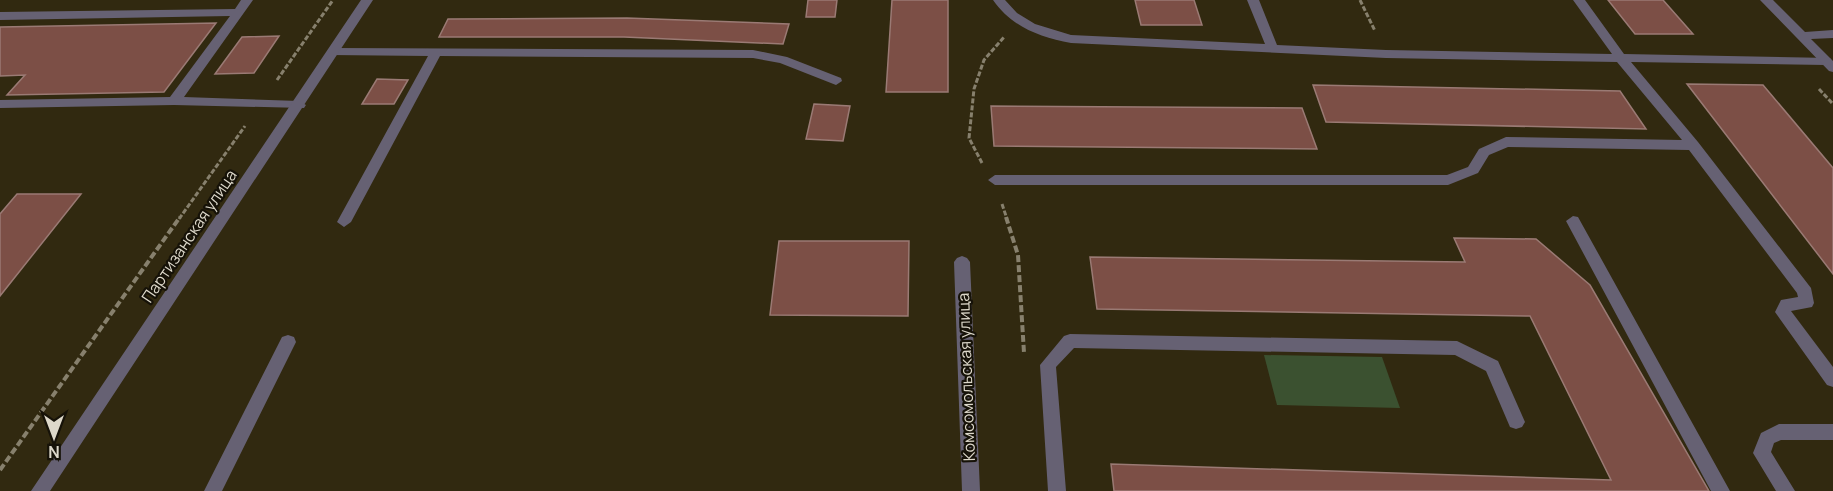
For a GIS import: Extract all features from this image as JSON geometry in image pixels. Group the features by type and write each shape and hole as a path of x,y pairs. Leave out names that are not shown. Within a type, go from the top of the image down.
{"street":[{"path":"174,101 248,0"},
{"name":"Партизанская улица","path":"40,491 367,0"},
{"path":"999,0 1021,21 1053,36 1071,39 1386,54 1621,58 1829,65"},
{"path":"1253,0 1272,47"},
{"path":"1579,0 1621,58 1694,145 1805,292 1806,303 1787,304 1783,312 1833,380"},
{"path":"1766,0 1829,65"},
{"path":"0,16 238,12"},
{"path":"1801,36 1833,34"},
{"path":"334,52 753,54 783,60 836,81"},
{"path":"344,222 436,53"},
{"path":"0,104 174,101 299,105"},
{"path":"995,180 1448,180 1473,170 1484,152 1506,142 1694,145"},
{"path":"1573,221 1721,491"},
{"name":"Комсомольская улица","path":"962,262 971,491"},
{"path":"1057,491 1048,364 1070,341 1457,348 1492,366 1516,422"},
{"path":"213,491 288,342"},
{"path":"1786,491 1762,453 1767,438 1779,432 1833,432"}],"path":[{"path":"0,470 333,0"},
{"path":"1360,0 1386,54"},
{"path":"1021,21 1003,37 984,60 974,89 969,138 981,161 995,180 1018,255 1025,362"}],"green space":[{"path":"1264,355 1382,357 1400,408 1277,405"}],"building":[{"path":"808,0 837,0 835,17 806,17"},
{"path":"892,0 948,0 948,92 886,92"},
{"path":"1135,0 1194,0 1202,25 1141,25"},
{"path":"1608,0 1663,0 1693,34 1635,34"},
{"path":"627,18 789,24 783,44 624,37 439,37 448,19"},
{"path":"216,23 164,92 7,95 25,75 0,76 0,27"},
{"path":"279,36 254,73 215,74 242,37"},
{"path":"377,79 408,80 394,104 362,104"},
{"path":"1687,84 1763,85 1833,168 1833,274"},
{"path":"1687,84 1763,85 1833,168 1833,274"},
{"path":"1313,85 1620,91 1646,129 1326,122"},
{"path":"814,104 850,106 843,141 806,139"},
{"path":"991,106 1302,108 1317,149 994,146"},
{"path":"17,194 81,194 0,296 0,214"},
{"path":"1454,238 1536,239 1590,285 1709,491 1114,491 1111,464 1611,480 1530,316 1097,309 1090,257 1465,262"},
{"path":"779,241 909,241 908,316 770,315"}]}
